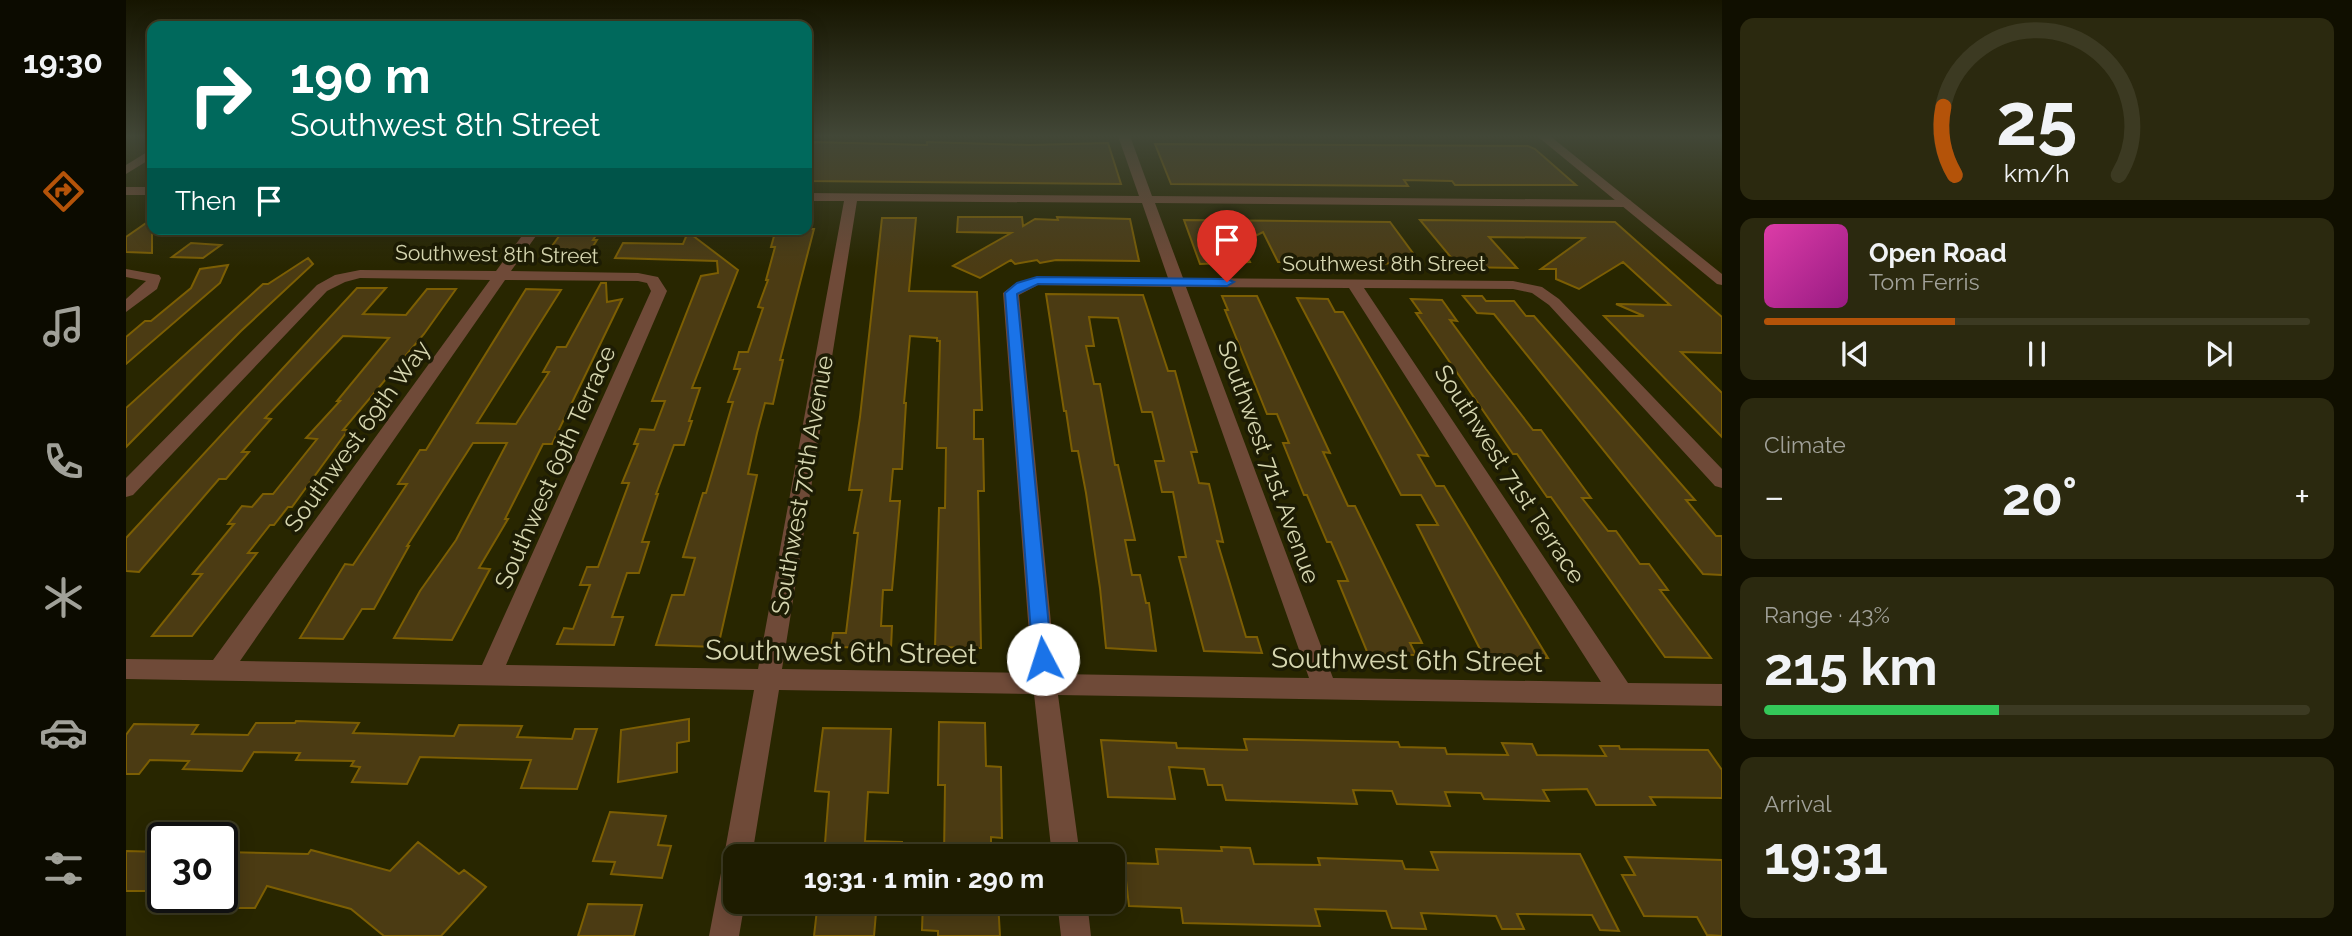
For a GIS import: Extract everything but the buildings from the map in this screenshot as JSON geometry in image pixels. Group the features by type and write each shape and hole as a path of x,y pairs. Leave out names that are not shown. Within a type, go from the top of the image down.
{"street":[{"name":"Southwest 71st Avenue","path":"1140,180 1324,687"},
{"path":"1596,180 1722,281"},
{"path":"126,191 147,191"},
{"path":"812,197 1625,203"},
{"name":"Southwest 70th Avenue","path":"740,844 851,197"},
{"name":"Southwest 69th Way","path":"219,671 530,235"},
{"path":"126,273 155,278 152,286 126,307"},
{"name":"Southwest 8th Street","path":"126,490 322,288 341,278 360,274 503,274 638,277 653,280"},
{"name":"Southwest 69th Terrace","path":"490,674 659,291 653,280"},
{"name":"Southwest 8th Street","path":"1045,686 1011,293 1021,286 1037,281 1513,285 1537,290 1554,302 1722,481"},
{"name":"Southwest 71st Terrace","path":"1354,285 1621,693"},
{"name":"Southwest 6th Street","path":"126,669 1722,695"},
{"path":"1045,686 1065,844"},
{"path":"724,936 728,914"},
{"path":"1073,914 1076,936"}],"route":[{"path":"1043,659 1011,293 1021,286 1037,281 1227,282"}]}
